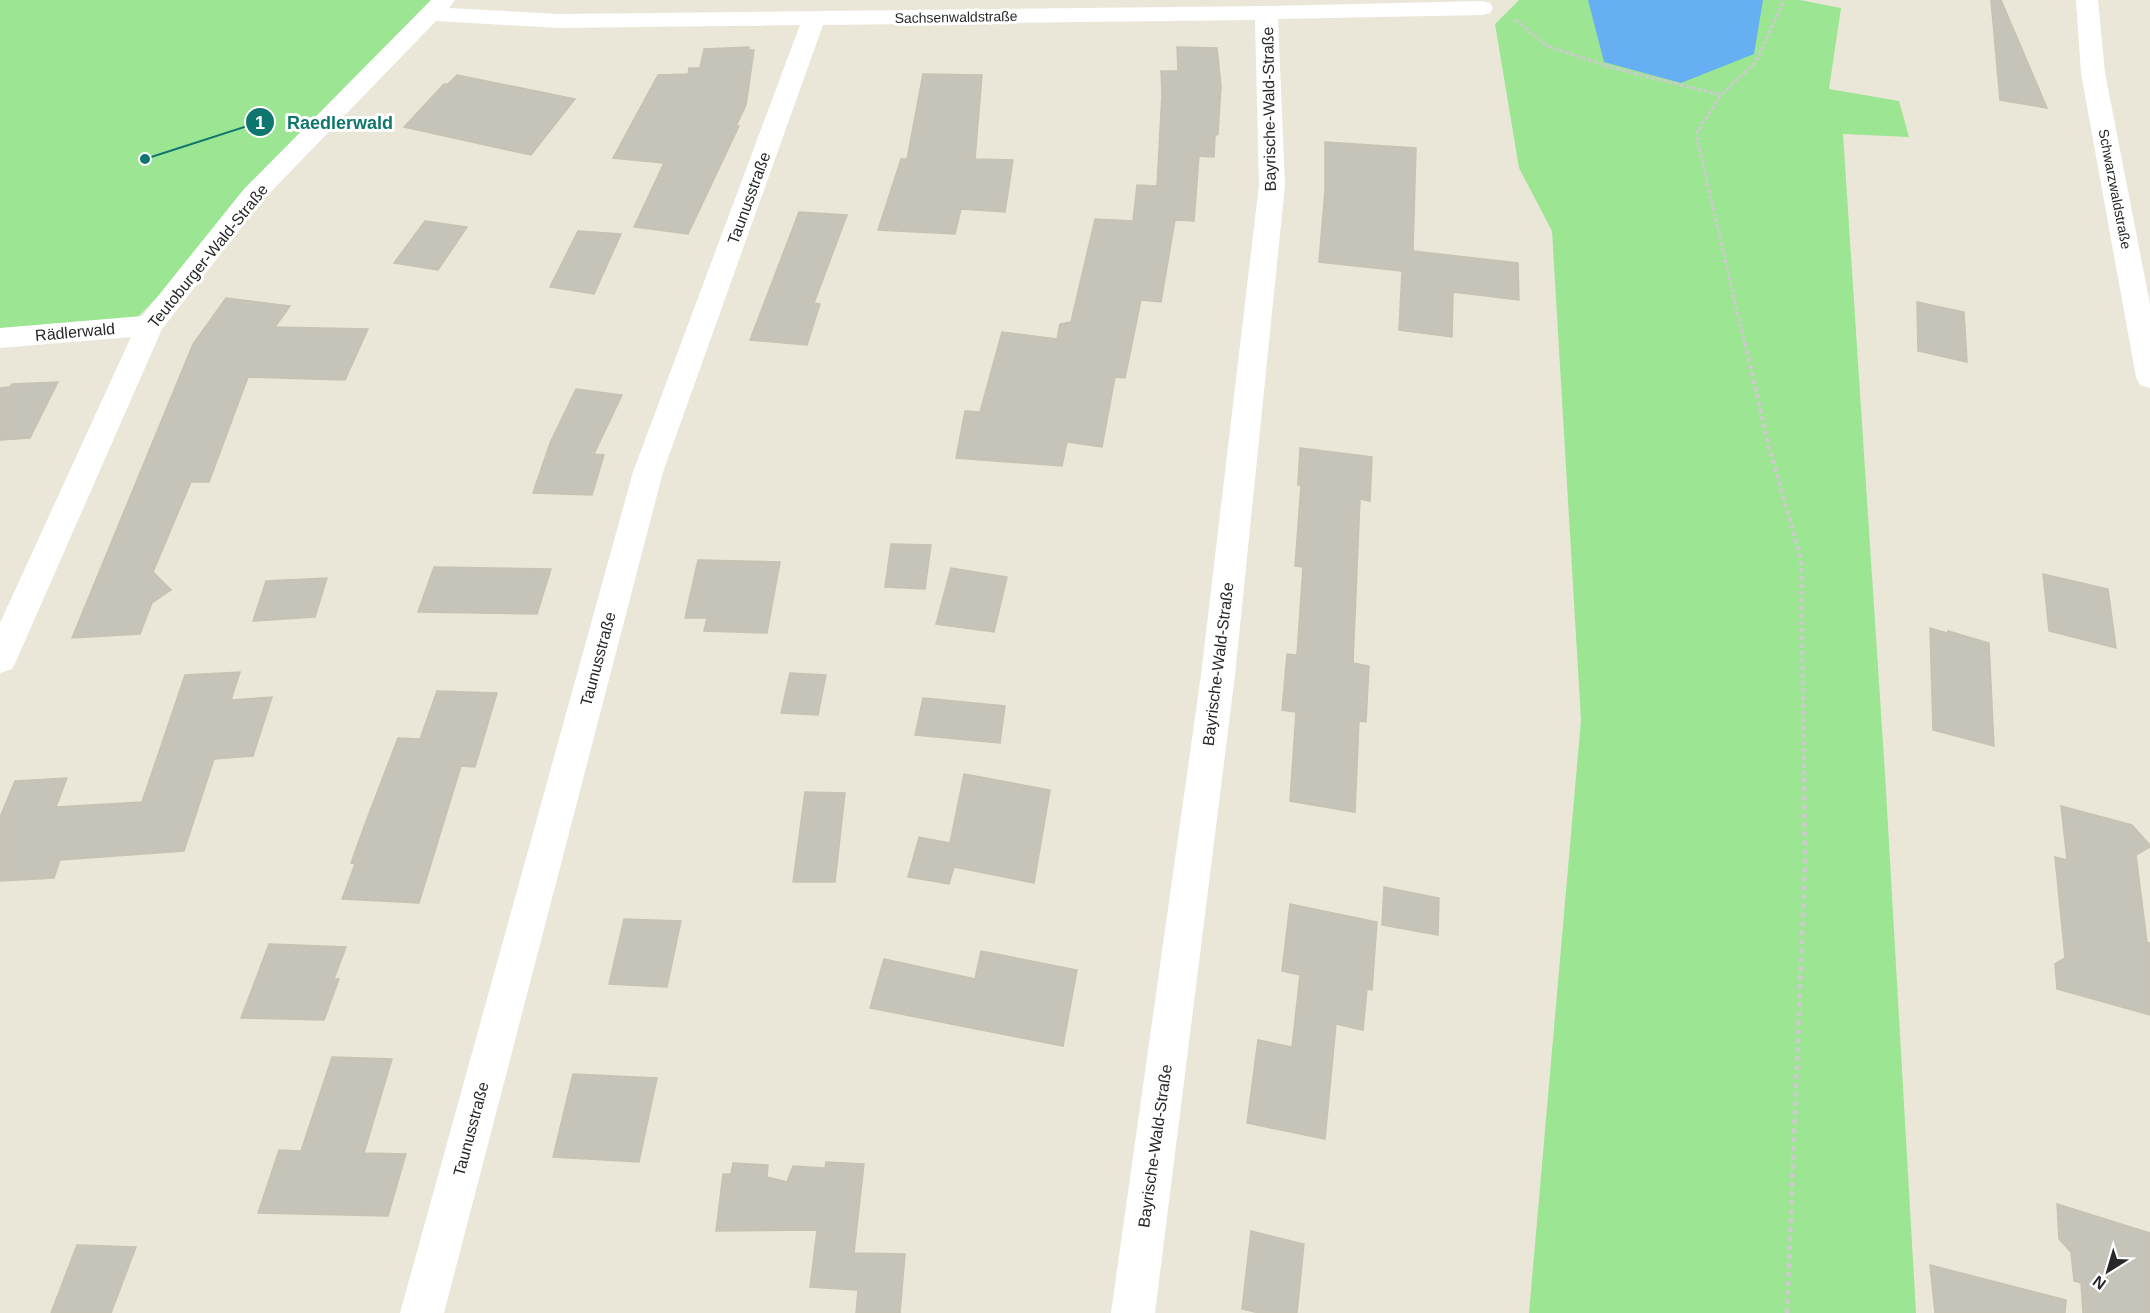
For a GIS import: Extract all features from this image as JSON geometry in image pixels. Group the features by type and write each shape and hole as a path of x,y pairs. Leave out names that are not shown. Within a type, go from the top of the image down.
{"street":[{"name":"Schwarzwaldstraße","path":"2087,0 2093,73 2150,377"},
{"name":"Sachsenwaldstraße","path":"437,7 559,21 1266,13 1482,8"},
{"name":"Teutoburger-Wald-Straße","path":"0,659 150,325 253,195 437,7"},
{"name":"Bayrische-Wald-Straße","path":"1133,1313 1218,675 1272,185 1266,13"},
{"name":"Taunusstraße","path":"422,1313 648,472 814,18"},
{"name":"Rädlerwald","path":"0,338 150,325"}],"path":[{"path":"1784,0 1756,62 1721,95 1696,134 1769,448 1801,558 1805,863 1787,1313"},
{"path":"1514,20 1547,46 1610,67 1721,95"}],"green space":[{"path":"0,0 445,0 137,318 0,330"},
{"path":"1519,0 1800,0 1841,8 1829,89 1899,101 1909,137 1843,134 1885,774 1916,1313 1529,1313 1581,720 1552,231 1519,168 1495,24"}],"water":[{"path":"1588,0 1763,0 1754,54 1681,83 1604,62"}],"building":[{"path":"1991,0 2001,0 2047,108 2000,100"},
{"path":"749,47 749,50 754,50 746,105 736,126 739,126 688,234 634,227 664,163 613,158 658,75 688,74 689,68 700,68 704,49"},
{"path":"1177,47 1217,48 1221,86 1214,157 1199,156 1194,221 1175,220 1161,302 1141,300 1125,378 1115,377 1102,447 1067,442 1062,466 956,458 965,411 980,412 1002,332 1057,339 1060,324 1071,322 1095,219 1133,221 1137,185 1157,186 1161,71 1178,71"},
{"path":"923,74 982,75 975,159 1013,160 1005,212 961,209 955,234 878,230 901,159 907,159"},
{"path":"457,75 575,99 531,155 404,127 444,84 448,84"},
{"path":"1325,142 1416,148 1413,251 1518,263 1519,300 1453,292 1452,337 1399,330 1402,271 1319,262 1325,190"},
{"path":"799,212 847,215 814,303 820,304 807,345 750,340"},
{"path":"425,221 467,227 438,270 394,263"},
{"path":"578,231 621,234 594,294 550,287"},
{"path":"226,298 290,306 275,327 368,329 345,380 248,377 209,482 191,482 153,572 171,590 152,603 140,634 72,638 193,344"},
{"path":"1917,302 1964,312 1967,362 1918,351"},
{"path":"58,382 30,438 0,440 0,388 10,387 12,384"},
{"path":"576,389 622,395 594,454 604,455 592,495 533,493 550,443"},
{"path":"1300,448 1372,457 1370,501 1360,499 1353,663 1369,666 1366,722 1359,721 1355,812 1290,801 1296,712 1282,710 1287,654 1297,655 1303,567 1295,566 1301,485 1298,485"},
{"path":"891,544 931,545 925,589 885,587"},
{"path":"698,560 780,562 767,633 704,631 707,618 685,618"},
{"path":"434,567 551,569 537,614 418,612"},
{"path":"951,568 1007,577 994,632 936,624"},
{"path":"2043,574 2108,589 2116,648 2049,631"},
{"path":"327,578 315,617 253,621 266,581"},
{"path":"1930,628 1989,643 1994,746 1933,730"},
{"path":"240,672 231,700 272,697 253,756 214,759 184,851 60,860 54,878 0,881 0,817 15,781 67,778 56,807 142,802 185,675"},
{"path":"790,673 826,675 818,715 781,713"},
{"path":"437,691 497,693 475,767 461,766 419,903 342,899 355,864 351,863 398,738 420,739"},
{"path":"923,698 1005,706 1000,743 915,735"},
{"path":"964,774 1050,790 1034,883 954,867 949,884 908,877 919,837 950,843"},
{"path":"805,792 845,793 835,882 793,882"},
{"path":"2061,806 2132,825 2150,845 2136,855 2147,942 2150,943 2150,1015 2057,989 2055,964 2065,958 2055,857 2067,860"},
{"path":"1384,887 1439,898 1438,935 1382,925"},
{"path":"1290,904 1377,922 1372,990 1367,989 1363,1030 1336,1024 1325,1139 1247,1123 1258,1040 1292,1047 1300,975 1282,971"},
{"path":"624,919 681,921 667,987 609,984"},
{"path":"269,944 346,947 334,979 339,979 324,1020 241,1018"},
{"path":"981,951 1077,970 1063,1046 870,1008 884,959 975,979"},
{"path":"332,1057 392,1059 364,1153 406,1154 388,1216 258,1213 279,1150 301,1151"},
{"path":"573,1074 657,1078 639,1162 553,1157"},
{"path":"826,1162 864,1164 854,1253 905,1254 900,1313 856,1313 858,1290 810,1287 817,1230 716,1231 723,1174 731,1174 733,1163 768,1165 767,1177 787,1182 793,1166 825,1168"},
{"path":"2057,1204 2150,1233 2150,1313 2083,1313 2081,1283 2074,1281 2071,1252 2059,1239"},
{"path":"1251,1231 1304,1244 1297,1313 1259,1313 1242,1309"},
{"path":"77,1245 136,1247 111,1313 51,1313"},
{"path":"1930,1265 2066,1300 2065,1313 1935,1313"}],"place":[{"name":"Raedlerwald","path":"145,159"}]}
